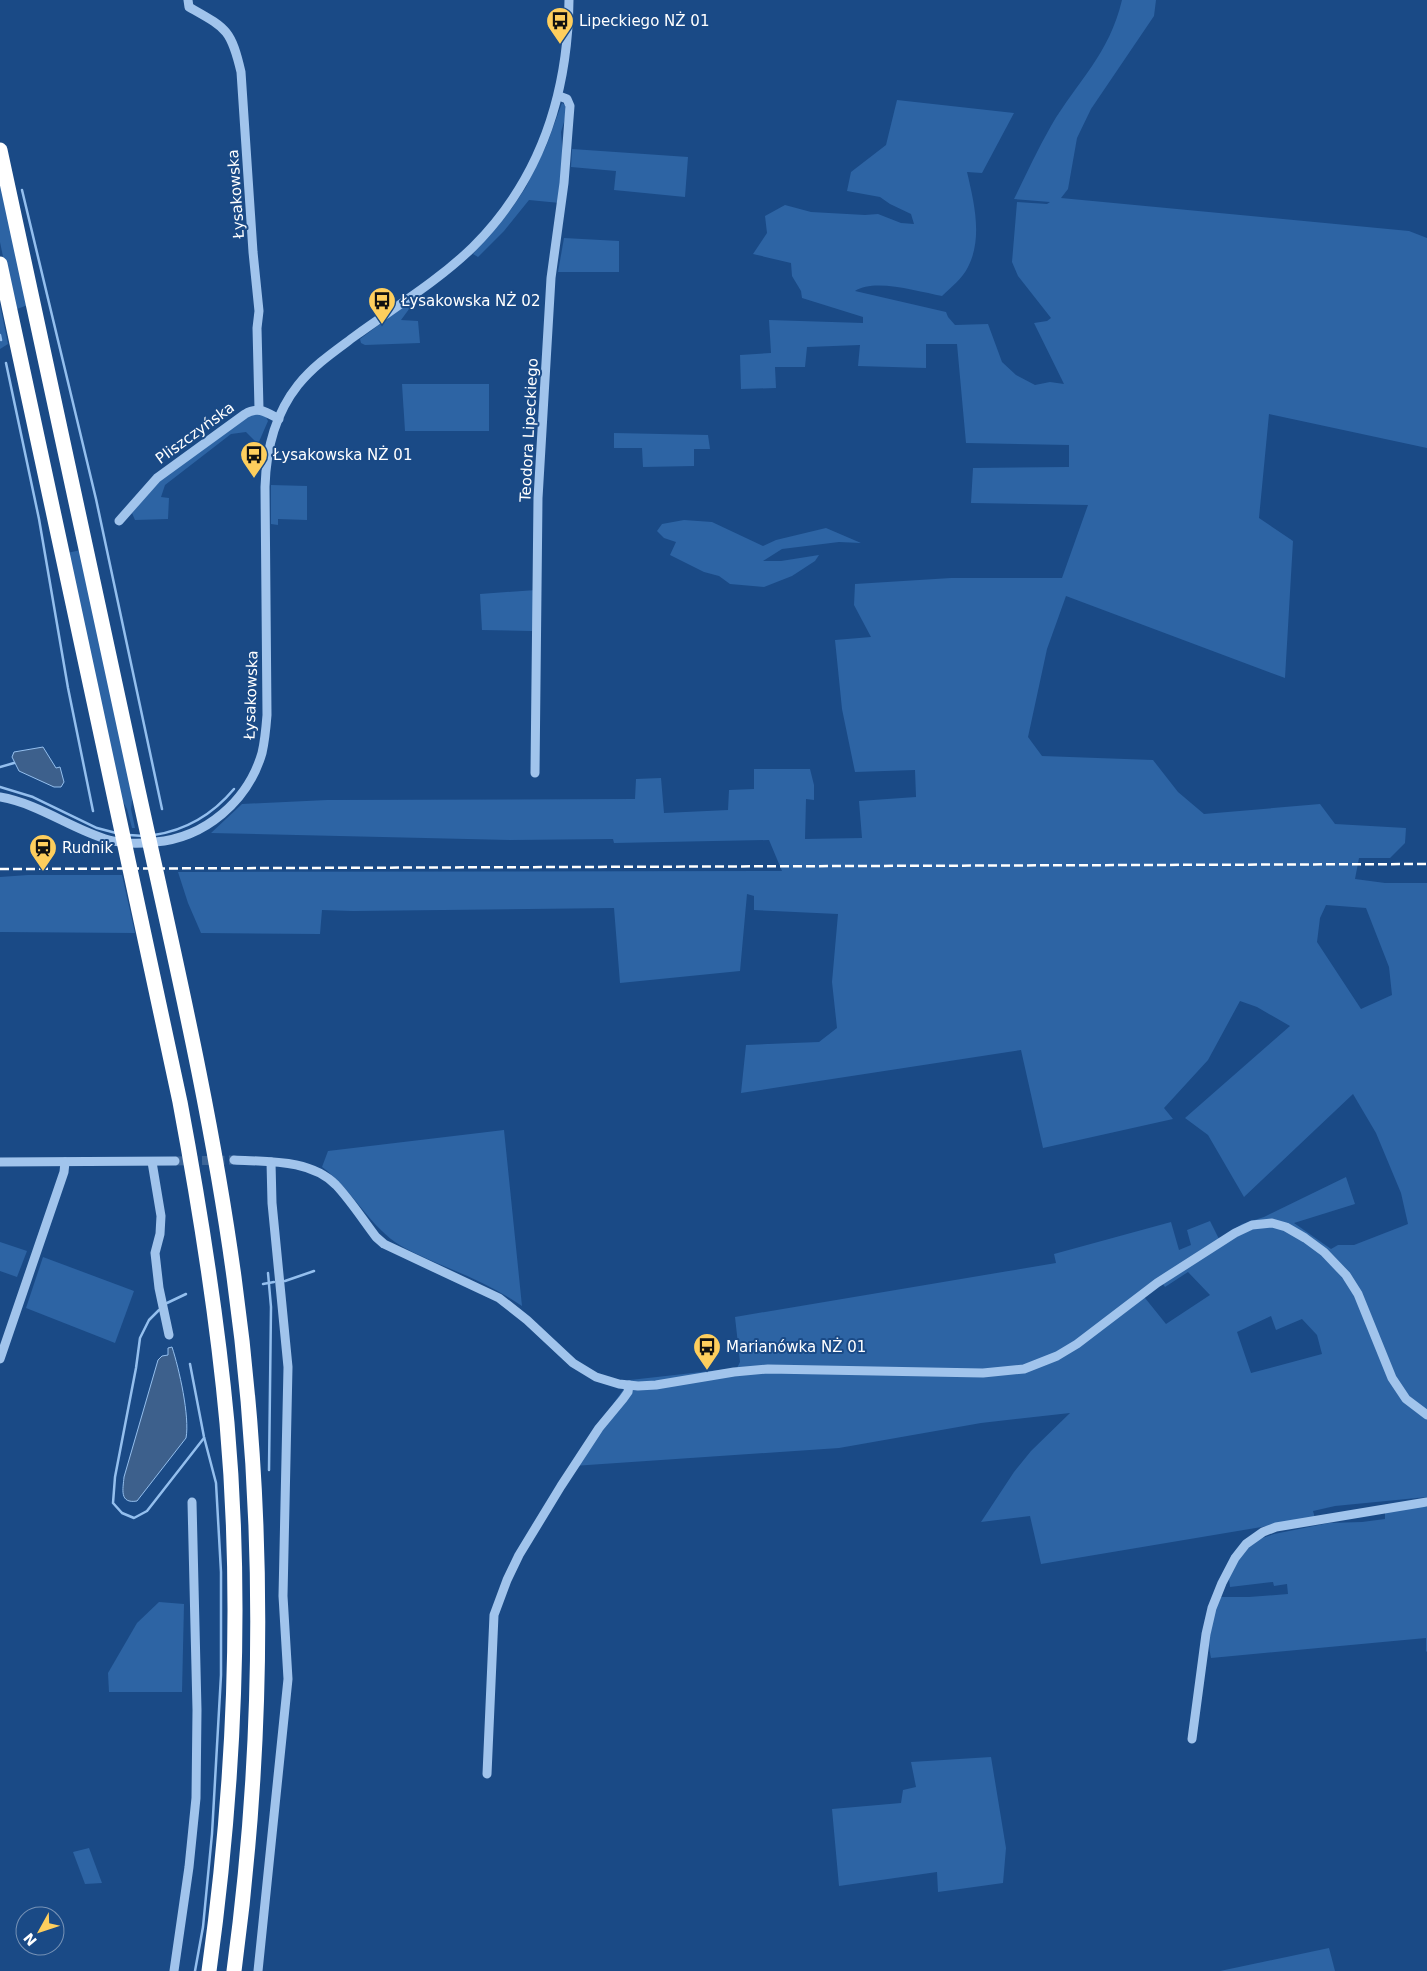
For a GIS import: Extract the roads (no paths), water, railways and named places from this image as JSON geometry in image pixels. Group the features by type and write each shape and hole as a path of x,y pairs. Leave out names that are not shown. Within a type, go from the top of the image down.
{"highway":[{"path":"0,150 204,1098 227,1226 244,1360 255,1480 258,1620 256,1723 249,1829 234,1971"},
{"path":"0,264 180,1102 196,1188 215,1310 227,1425 233,1548 232,1714 224,1842 209,1971"}],"street":[{"name":"Łysakowska","path":"188,0 189,7 219,24 230,37 237,53 241,72 260,311 257,328 259,409"},
{"path":"279,419 298,386 322,361 443,272 472,248 515,195 544,140 559,96 567,48 569,0"},
{"name":"Teodora Lipeckiego","path":"535,773 538,498 551,278 564,183 570,106 567,99 559,96"},
{"name":"Pliszczyńska","path":"119,521 157,478 245,414 259,409 279,419"},
{"name":"Łysakowska","path":"0,797 31,805 101,837 120,842 140,844 169,840 198,830 224,813 242,792 259,760 266,731 265,475 269,446 279,419"},
{"path":"234,1160 271,1162 303,1167 327,1177 337,1186 376,1237 384,1244 499,1298 522,1316 565,1357 583,1370 601,1378 629,1385 656,1385 761,1370 983,1373 1032,1367 1069,1349 1157,1283 1235,1233 1252,1225 1268,1223 1282,1225 1305,1238 1324,1252 1346,1275 1358,1294 1396,1385 1406,1399 1427,1414"},
{"path":"0,1162 175,1161"},
{"path":"0,1359 62,1178 65,1162"},
{"path":"152,1162 161,1216 160,1234 154,1253 169,1335"},
{"path":"258,1971 288,1679 283,1596 288,1367 272,1203 271,1162"},
{"path":"487,1774 494,1615 519,1554 599,1428 628,1392 629,1385"},
{"path":"174,1971 189,1867 196,1798 197,1710 192,1502"},
{"path":"1192,1739 1208,1620 1228,1570 1246,1544 1263,1532 1276,1528 1427,1502"}],"waterway":[{"path":"22,190 96,499 162,809"},
{"path":"0,335 1,340"},
{"path":"6,363 39,519 68,688 93,811"},
{"path":"0,767 14,763"},
{"path":"0,787 33,797 97,828 116,833"},
{"path":"154,835 166,833 198,820 217,806 234,789"},
{"path":"129,835 144,836"},
{"path":"285,1281 314,1271"},
{"path":"268,1273 271,1307 269,1470"},
{"path":"263,1284 274,1282"},
{"path":"167,1303 186,1294"},
{"path":"159,1310 149,1320 140,1338 115,1477 113,1503 122,1513 134,1518 147,1511 204,1438"},
{"path":"190,1364 204,1437 216,1483 221,1572 221,1675 212,1834 203,1927 195,1971"}],"tunnel":[{"path":"175,1161 234,1160"}],"railway":[{"path":"0,869 1427,864"}],"place":[{"name":"Lipeckiego NŻ 01","path":"560,45"},
{"name":"Łysakowska NŻ 02","path":"382,325"},
{"name":"Łysakowska NŻ 01","path":"254,479"},
{"name":"Rudnik","path":"43,872"},
{"name":"Marianówka NŻ 01","path":"707,1371"}]}
